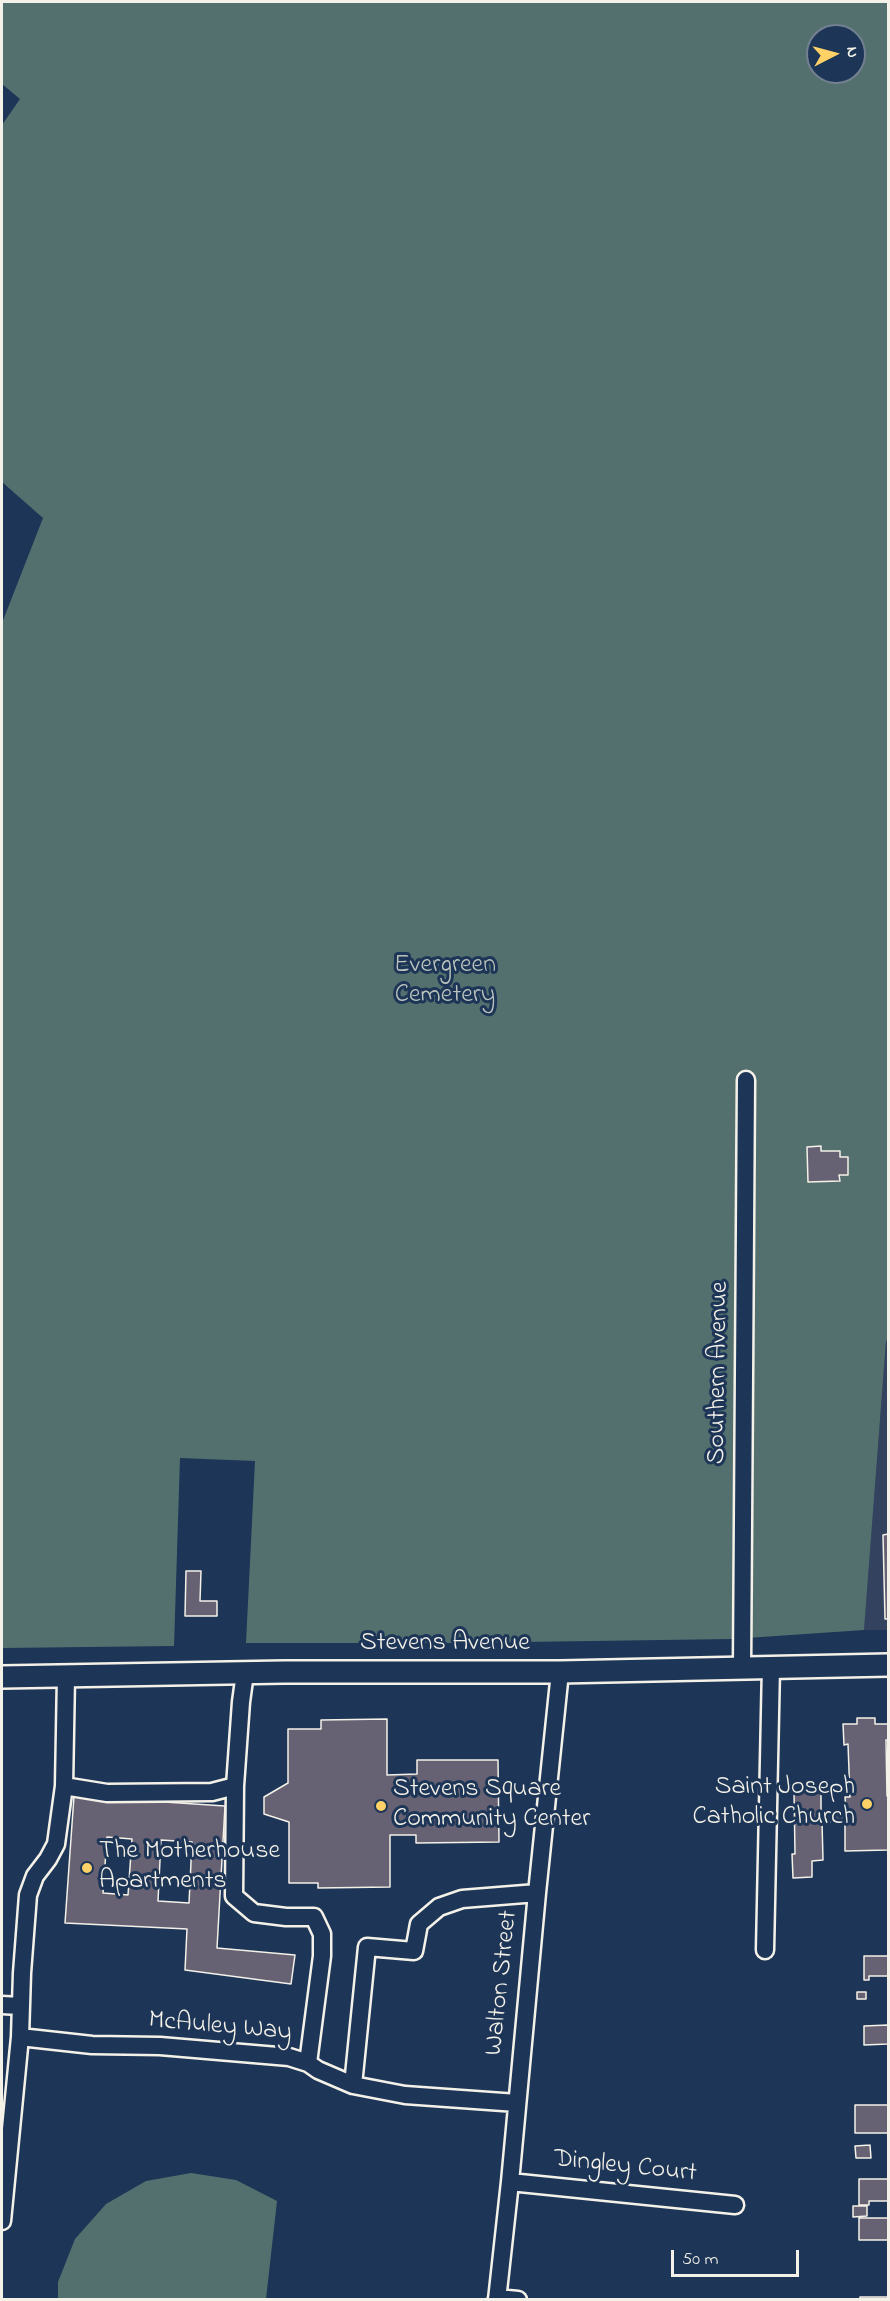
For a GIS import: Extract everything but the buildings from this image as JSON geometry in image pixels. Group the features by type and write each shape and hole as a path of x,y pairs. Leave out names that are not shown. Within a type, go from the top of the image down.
{"main road":[{"name":"Stevens Avenue","path":"2,1677 245,1673 560,1672 888,1665"}],"street":[{"name":"Southern Avenue","path":"742,1667 746,1080"},
{"path":"765,1950 771,1666"},
{"name":"Walton Street","path":"497,2299 560,1672"},
{"path":"245,1673 235,1786 234,1896 254,1913 286,1917 314,1917 322,1934 322,1956 308,2063"},
{"path":"2,2221 20,2037 28,1894 35,1875 56,1844 64,1786 66,1676"},
{"path":"64,1786 107,1793 212,1792 235,1786"},
{"path":"353,2085 367,1947 414,1951 419,1924 439,1907 462,1899 537,1893"},
{"path":"2,2005 20,2006"},
{"name":"McAuley Way","path":"20,2037 92,2045 160,2046 289,2057 308,2063 318,2070 353,2085 416,2097 517,2103"},
{"name":"Dingley Court","path":"510,2182 735,2205"},
{"path":"497,2299 518,2300"}],"shaded area":[{"path":"886,1340 888,1341 888,1630 864,1630"}],"green space":[{"name":"Evergreen Cemetery","path":"2,2 888,2 888,1341 886,1341 864,1630 732,1639 246,1643 255,1461 180,1458 174,1646 2,1648 2,623 43,518 2,482 2,125 20,99 2,84"},
{"path":"191,2173 236,2180 277,2201 266,2299 58,2299 58,2282 75,2239 106,2204 146,2181"}],"place":[{"name":"Saint Joseph Catholic Church","path":"867,1804"},
{"name":"Stevens Square Community Center","path":"381,1806"},
{"name":"The Motherhouse Apartments","path":"87,1868"}]}
